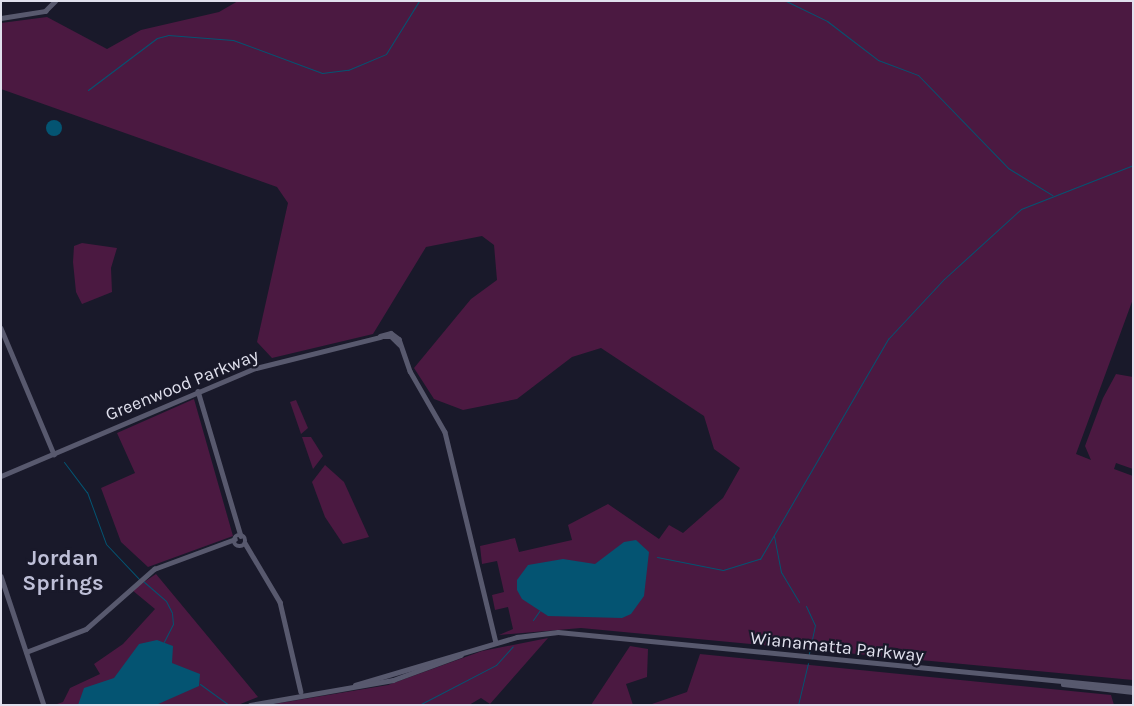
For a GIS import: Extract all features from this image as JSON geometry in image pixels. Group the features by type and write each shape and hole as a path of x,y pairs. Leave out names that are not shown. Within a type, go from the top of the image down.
{"street":[{"path":"1,18 41,12 56,1"},
{"path":"1,328 54,454"},
{"name":"Greenwood Parkway","path":"1,476 256,368 394,334 447,436 496,644"},
{"path":"198,391 236,529 235,538 238,546"},
{"path":"236,529 242,536 248,552 280,602 301,692"},
{"path":"26,652 86,629 145,574 226,544 242,536"},
{"path":"238,546 245,542"},
{"path":"226,544 238,546 248,552"},
{"path":"1,576 44,705"},
{"name":"Wianamatta Parkway","path":"250,705 301,692 355,685 496,644 548,633 625,636 1047,681 1133,692"},
{"name":"Wianamatta Parkway","path":"1047,681 1133,688"}],"shaded area":[{"path":"238,1 1133,1 1133,299 1076,454 1091,460 1085,446 1103,398 1116,374 1133,377 1133,469 1116,463 1114,469 1133,476 1133,680 581,628 499,635 513,629 508,607 495,610 492,595 504,592 497,561 482,564 480,546 515,538 519,552 572,540 568,525 608,504 659,539 669,525 683,533 723,498 740,468 714,449 704,416 601,348 572,357 517,399 463,410 434,399 414,368 471,299 497,280 494,245 482,236 426,247 373,334 272,358 257,342 288,203 277,187 1,89 1,23 47,17 107,49 141,30 219,12"},
{"path":"82,243 117,248 111,268 112,292 82,304 76,292 73,262 74,246"},
{"path":"194,399 233,536 148,567 121,542 101,488 135,473 117,433"},
{"path":"296,400 308,428 301,434 290,402"},
{"path":"302,437 311,437 323,456 313,469"},
{"path":"325,465 344,482 369,537 343,544 325,517 312,482"},
{"path":"156,574 258,697 238,705 54,705 63,702 70,688 100,674 94,664 123,644 155,609 132,590"},
{"path":"548,638 490,704 481,698 469,705 268,705 388,685 482,651"},
{"path":"630,646 648,649 647,677 626,684 633,705 591,705"},
{"path":"700,654 1111,695 1114,705 649,705 687,692"}],"water":[{"path":"54,120 62,128 54,136 46,128"},
{"path":"636,540 649,552 644,596 631,614 622,618 548,616 522,599 517,590 517,580 528,565 563,559 595,564 624,542"},
{"path":"157,640 173,646 172,663 200,674 199,686 156,705 78,705 84,688 114,678 139,644"}],"waterway":[{"path":"88,90 157,38 168,35 233,40 322,73 348,70 386,54 419,1"},
{"path":"786,1 827,21 878,60 918,75 1008,168 1052,195"},
{"path":"657,557 723,570 760,559 888,339 944,279 1021,209 1133,165"},
{"path":"64,462 87,492 106,544 139,579"},
{"path":"774,536 781,572 799,602"},
{"path":"143,581 166,601 172,613 173,624 164,642"},
{"path":"806,606 815,625 809,654"},
{"path":"533,620 540,610"},
{"path":"419,705 496,665 513,646"},
{"path":"798,705 808,663"},
{"path":"200,684 229,705"}],"district":[{"name":"Jordan Springs","path":"63,570"}]}
